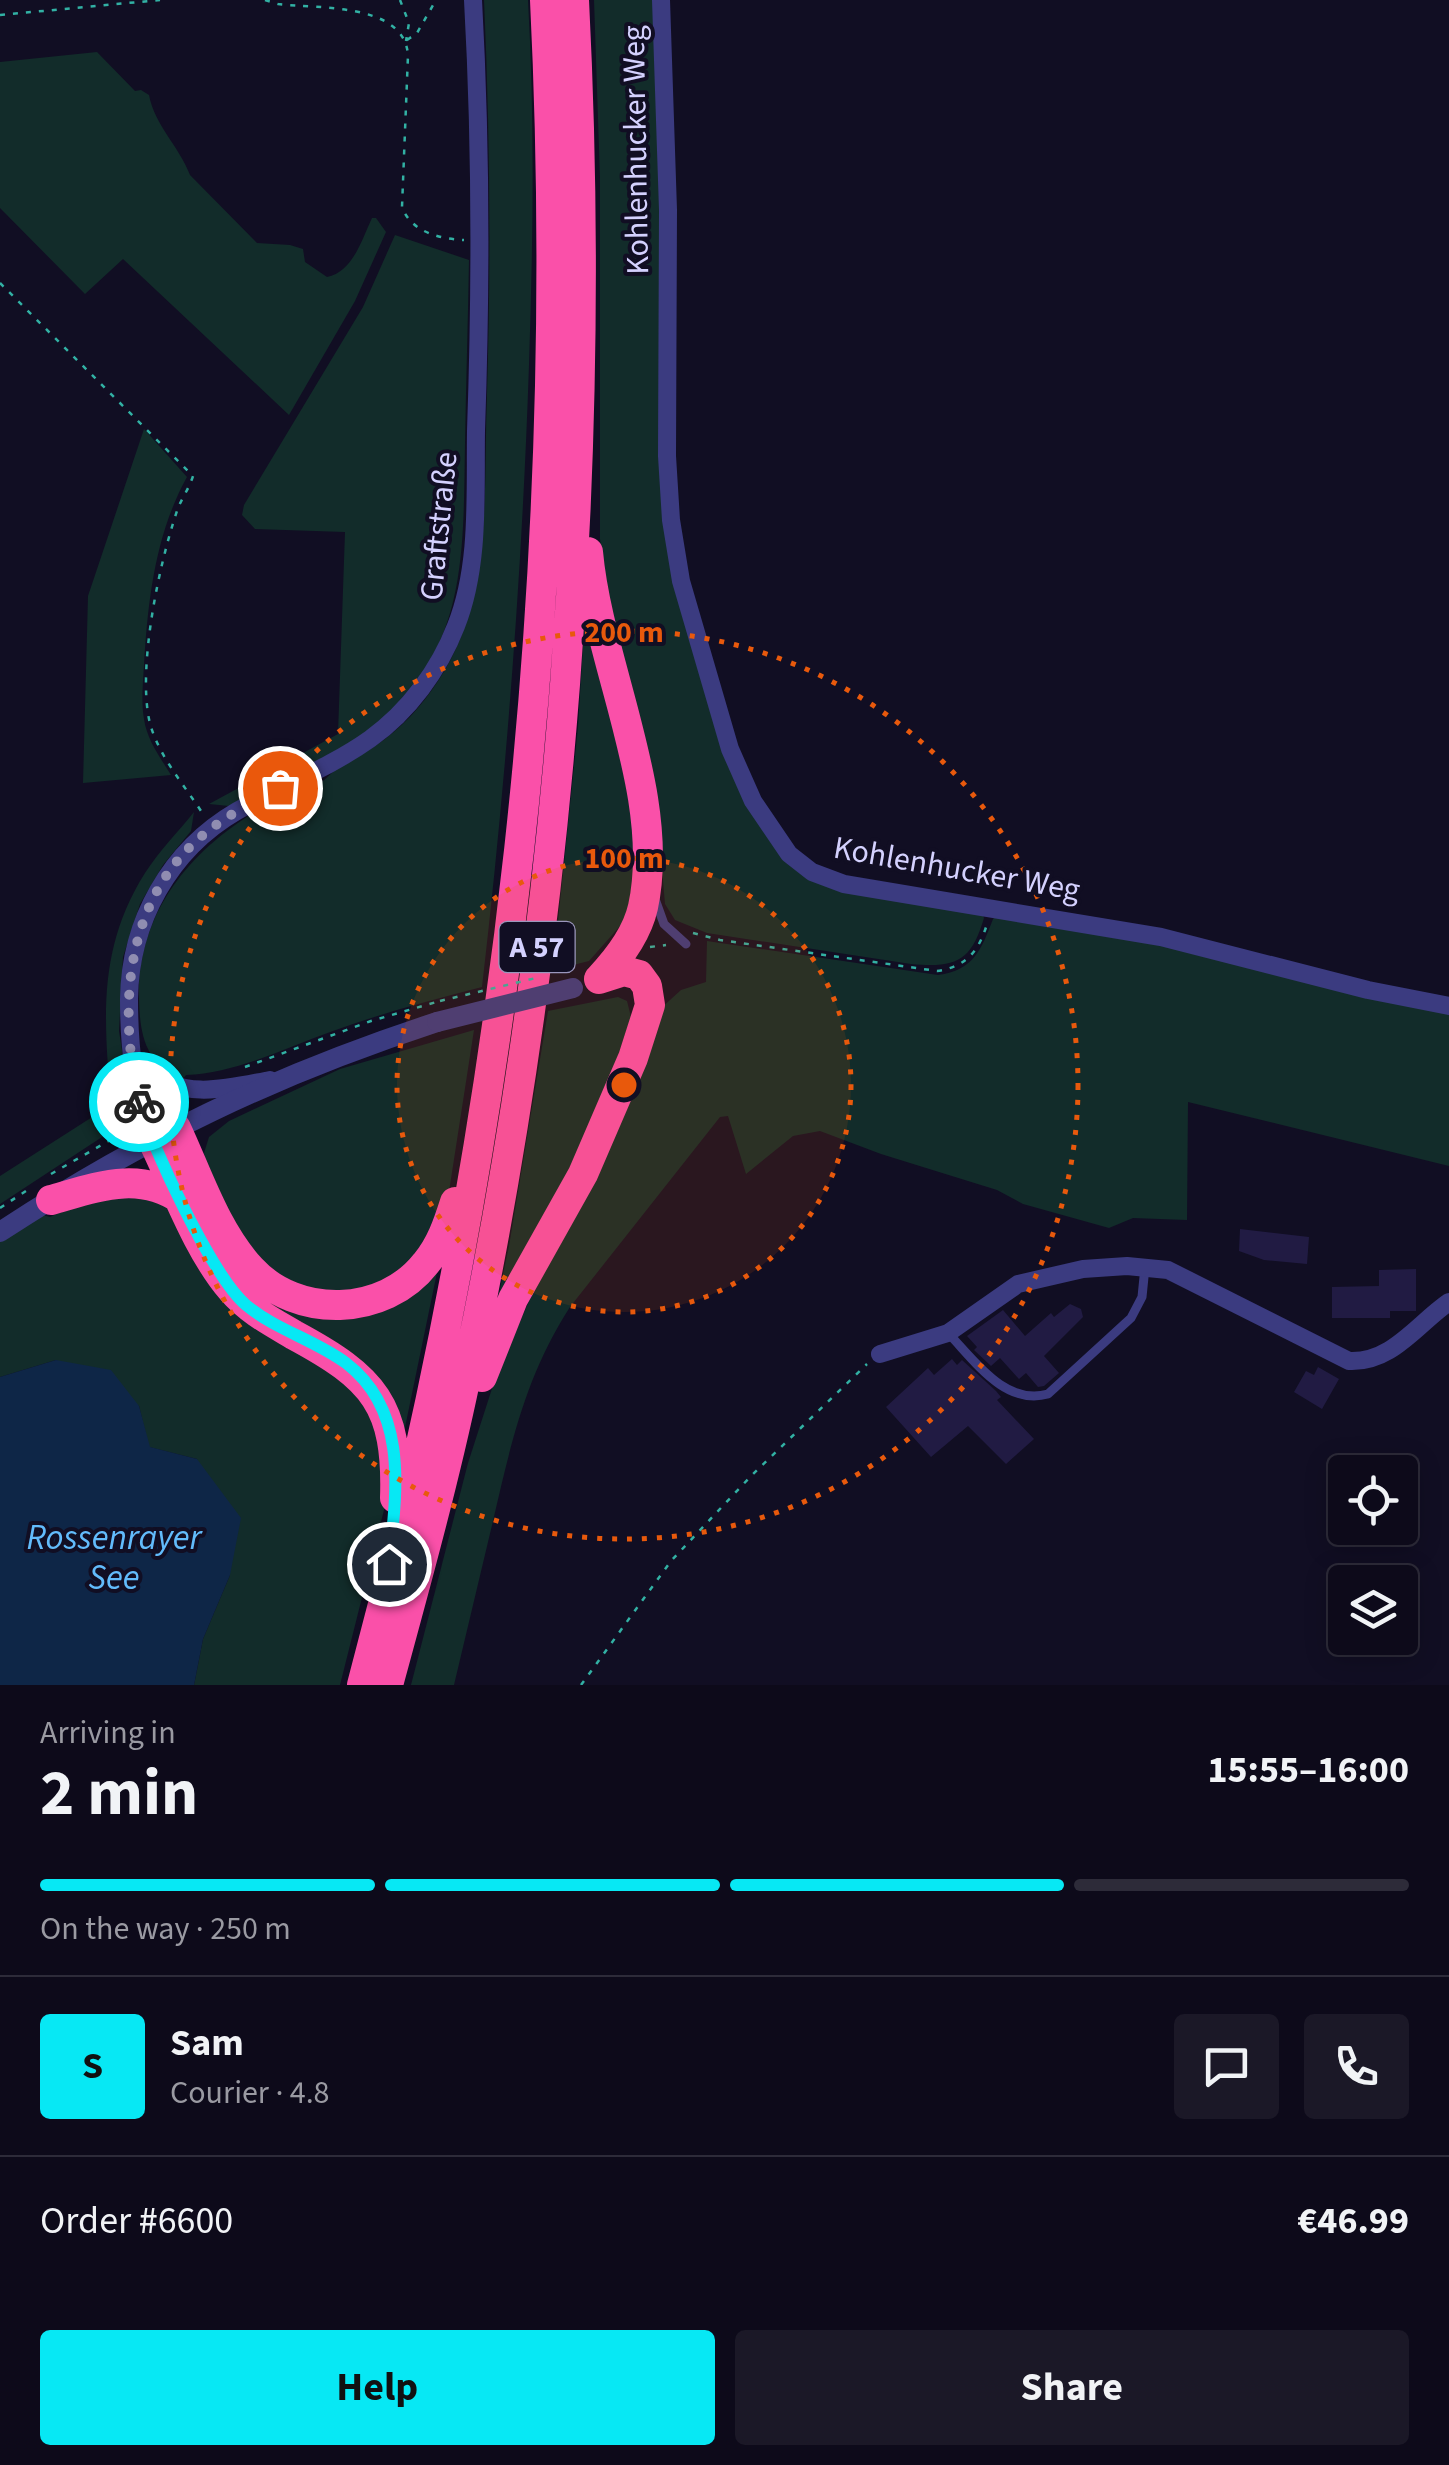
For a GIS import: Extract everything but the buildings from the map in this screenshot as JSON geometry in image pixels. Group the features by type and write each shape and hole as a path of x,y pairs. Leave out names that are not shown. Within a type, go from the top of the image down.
{"highway":[{"name":"A 57","path":"362,1685 452,1294 484,1114 508,941 540,614 551,342 545,0"},
{"name":"A 57","path":"388,1685 440,1493 474,1340 536,950 562,709 580,461 574,0"},
{"path":"580,395 591,588 636,761 646,861 643,909 637,924 620,954 586,984"},
{"path":"440,1493 496,1338 528,1270 583,1174 645,1026 649,994 640,975 624,972 586,984"},
{"path":"164,1134 232,1246 254,1272 299,1300 346,1306 384,1296 425,1265 447,1231 484,1114"},
{"path":"164,1134 182,1200 229,1287 261,1315 346,1364 366,1383 383,1411 396,1459 386,1592"},
{"path":"51,1200 114,1182 132,1181 167,1189 182,1200"}],"street":[{"name":"Graftstraße","path":"164,1134 141,1111 133,1075 133,958 148,908 182,855 212,828 371,738 411,701 447,648 466,597 472,552 478,240 473,0"},
{"name":"Kohlenhucker Weg","path":"661,0 668,210 666,456 670,520 681,581 730,749 773,835 812,872 864,888 1161,937 1368,990 1449,1006"},
{"path":"0,1232 164,1134 280,1078 437,1022 586,984"},
{"name":"Graftstraße","path":"130,1028 148,1070 164,1134"},
{"path":"148,1070 167,1084 192,1091 280,1078"},
{"path":"880,1354 948,1332 1018,1284 1084,1269 1145,1266 1168,1270 1349,1361 1362,1362 1390,1351 1449,1302"}],"lane":[{"path":"646,861 664,924 686,944"},
{"path":"948,1332 1006,1389 1019,1397 1048,1394 1131,1318 1142,1297 1145,1266"}],"path":[{"path":"0,16 160,0"},
{"path":"265,0 385,19 406,41"},
{"path":"400,0 409,23 402,207 418,227 439,236 478,240"},
{"path":"406,41 417,33 436,0"},
{"path":"0,283 193,476 178,507 160,571 150,630 147,698 156,738 212,828"},
{"path":"684,930 720,940 937,971 958,966 972,955 986,929 991,907"},
{"path":"581,1685 672,1561 854,1373 880,1354"}],"green space":[{"path":"484,0 528,0 533,182 529,365 517,599 482,987 370,1018 242,1065 186,1075 181,1082 153,1058 140,1014 141,966 148,935 161,906 198,856 222,835 276,800 319,784 402,725 438,681 469,614 482,542 486,468 489,197"},
{"path":"594,0 655,0 660,113 660,450 723,750 792,865 982,912 984,918 973,944 967,953 950,963 911,964 707,933 675,920 665,904 659,834 612,619 600,539 600,178"},
{"path":"97,52 135,91 149,95 156,116 190,175 257,243 303,249 305,262 327,277 350,262 372,218 386,232 355,301 289,415 123,259 85,294 0,208 0,62"},
{"path":"395,235 469,260 463,525 460,563 443,635 426,668 402,700 354,741 229,806 209,804 338,734 345,532 255,529 242,515 244,505 363,307"},
{"path":"144,429 187,477 167,522 155,568 143,686 146,727 171,775 83,783 88,596"},
{"path":"586,596 637,839 628,917 589,961 553,970 578,727"},
{"path":"194,812 191,831 163,865 140,904 123,957 119,1031 131,1107 128,1120 0,1204 0,1176 111,1105 107,986 118,929 145,873"},
{"path":"998,915 1107,932 1449,1014 1449,1166 1188,1102 1187,1220 1133,1218 1109,1228 1023,1204 997,1190 820,1131 793,1136 746,1174 728,1116 720,1117 570,1307 555,1333 531,1384 514,1437 454,1685 411,1685 468,1463 497,1373 659,1010 681,990 706,982 707,941 938,975 960,968 974,957"},
{"path":"618,997 627,1001 631,1017 584,1156 491,1331 548,1011"},
{"path":"474,1030 446,1211 412,1266 357,1294 297,1288 246,1248 206,1168 204,1153 209,1137 229,1121 340,1069"},
{"path":"111,1190 153,1191 377,1418 387,1498 340,1685 194,1685 203,1639 230,1575 197,1459 149,1447 139,1406 56,1360 0,1377 0,1232 31,1212 50,1217"},
{"path":"228,1250 309,1308 440,1258 402,1442 390,1408 265,1312"}],"water":[{"name":"Rossenrayer See","path":"56,1360 111,1370 139,1406 150,1447 197,1459 241,1518 230,1575 203,1639 194,1685 0,1685 0,1377"}],"way so far":[{"path":"139,1102 131,1056 130,986 139,932 148,908 169,872 193,844 233,814 280,788"}],"route":[{"path":"139,1102 152,1140 229,1287 247,1306 346,1364 366,1383 383,1411 396,1459 389,1564"}]}
